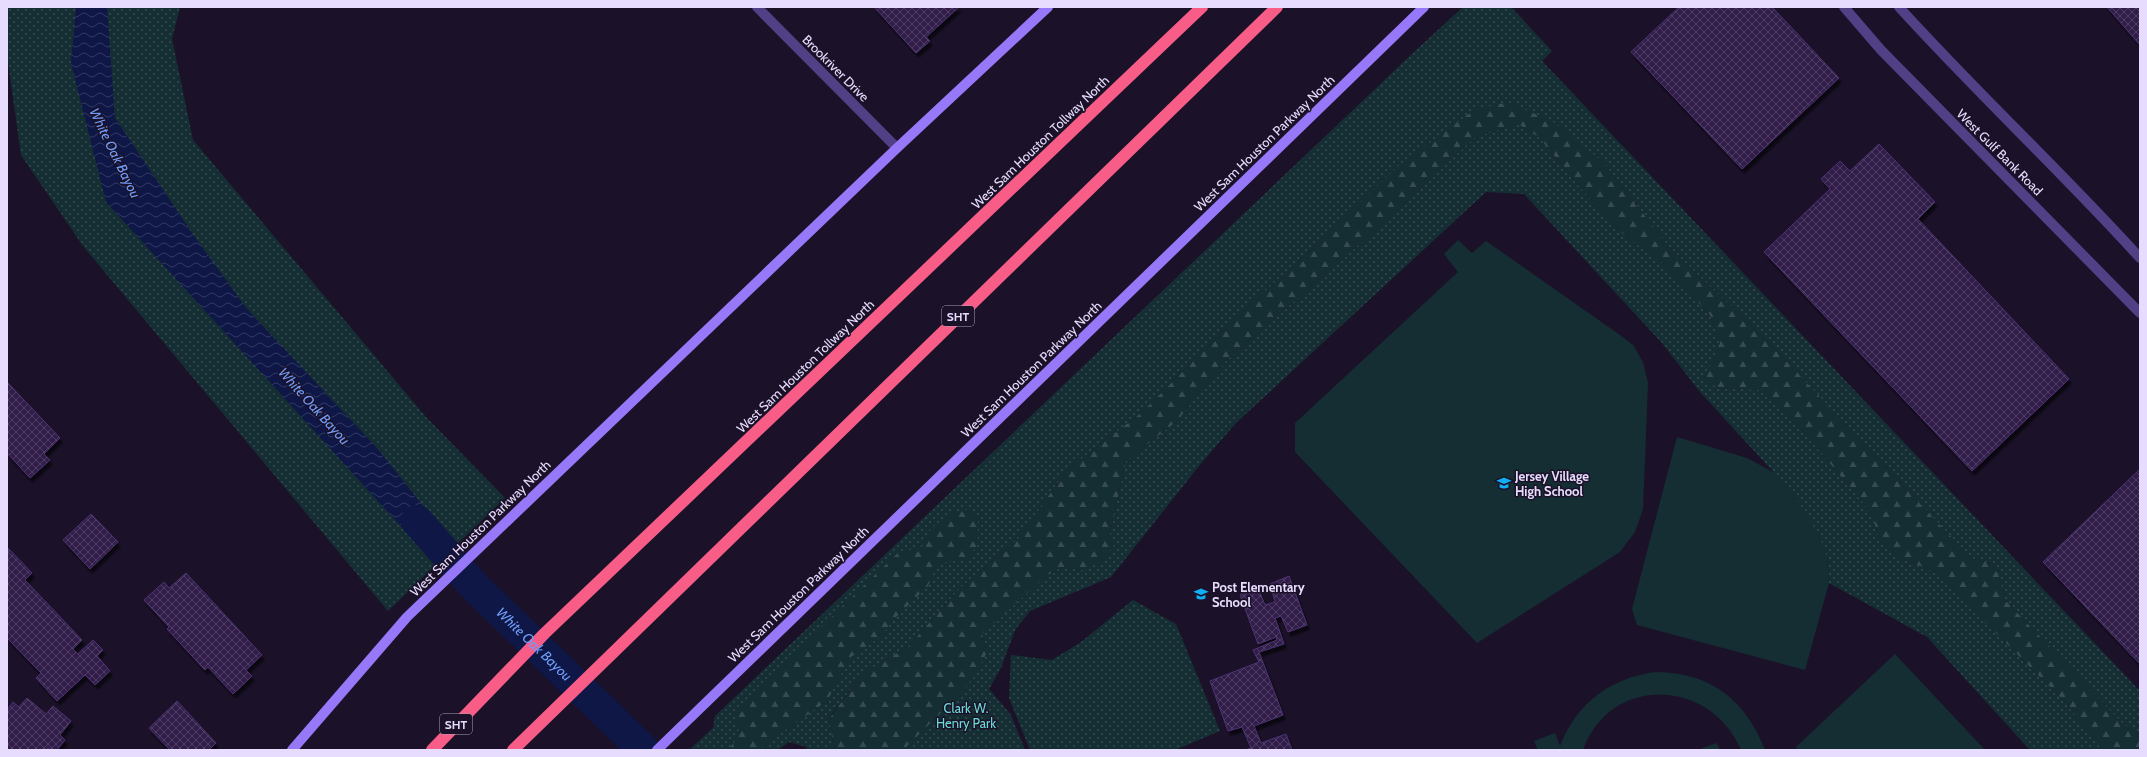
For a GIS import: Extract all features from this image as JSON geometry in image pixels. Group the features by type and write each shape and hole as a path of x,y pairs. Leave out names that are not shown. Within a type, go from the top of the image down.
{"highway":[{"name":"West Sam Houston Tollway North","path":"432,750 480,699 582,597 1202,7"},
{"name":"SHT","path":"513,750 1277,7"}],"main road":[{"name":"West Sam Houston Parkway North","path":"292,750 407,617 897,148 1048,7"},
{"name":"West Sam Houston Parkway North","path":"657,750 1424,7"}],"street":[{"name":"Brookriver Drive","path":"757,7 897,148"},
{"name":"West Gulf Bank Road","path":"1844,7 1881,50 2140,313"},
{"path":"1899,7 1950,63 2092,205 2140,258"}],"green space":[{"path":"8,7 180,7 172,39 193,140 426,417 505,498 388,611 83,246 21,155 7,55"},
{"path":"1463,7 1511,7 1552,51 1542,61 2140,691 2140,736 2123,724 2005,600 1996,565 1971,558 1774,348 1669,247 1603,162 1508,102 1320,242 1253,302 1141,413 1066,471 1018,539 960,588 908,647 862,674 829,718 834,750 807,750 806,747 789,742 778,750 689,750 713,728 715,716"},
{"path":"1508,102 1552,121 1603,162 1669,247 1774,348 1971,558 1996,565 2005,600 2123,724 2139,735 2140,750 2102,750 2065,702 1935,572 1893,555 1879,538 1871,512 1802,430 1759,390 1716,387 1704,379 1720,343 1710,315 1660,260 1625,236 1576,183 1540,138 1518,124 1475,137 1386,221 1226,361 1177,421 1126,461 1109,537 1114,546 1102,561 1084,570 1062,567 1046,576 982,634 987,652 976,675 959,695 903,750 834,750 829,719 862,674 908,647 960,588 1018,539 1066,471 1141,413 1253,302 1320,242 1398,166 1474,110"},
{"name":"Clark W. Henry Park","path":"1518,124 1540,138 1576,183 1625,236 1660,260 1710,315 1720,343 1716,387 1759,390 1802,430 1871,512 1879,538 1893,555 1935,572 2065,702 2102,750 2030,750 1927,637 1829,583 1827,557 1793,493 1700,392 1662,343 1524,194 1486,192 1236,423 1203,461 1111,577 1030,611 1015,630 1001,668 989,689 1011,715 1025,750 883,750 987,652 982,634 1046,576 1062,567 1084,570 1109,537 1126,461 1177,421 1226,361 1386,221 1475,137"},
{"path":"1458,240 1472,253 1486,241 1620,335 1633,345 1643,362 1648,383 1643,509 1635,532 1620,552 1477,643 1295,452 1295,423 1458,272 1444,254"},
{"path":"1677,437 1747,458 1775,473 1793,493 1819,535 1827,557 1829,583 1805,670 1637,625 1632,609"},
{"path":"971,509 978,515 978,545 966,560 938,563 928,586 894,619 882,636 851,657 827,701 757,750 732,750 730,748 739,735 736,713 757,688 900,551 921,549 931,528 954,512"},
{"path":"1133,600 1176,624 1220,731 1175,750 1030,750 1009,698 1011,655 1052,660 1081,642"},
{"path":"1895,654 1985,750 1798,750 1796,747"},
{"path":"1656,672 1693,677 1724,692 1747,716 1757,732 1765,750 1741,750 1727,726 1707,709 1685,698 1661,694 1637,698 1615,708 1596,725 1583,750 1538,750 1534,741 1555,733 1560,746 1576,717 1597,695 1624,680 1639,675"},
{"path":"1717,743 1720,750 1697,750"}],"water":[{"path":"76,7 107,7 115,118 192,233 247,309 378,449 455,546 436,565 106,202 71,63"}],"building":[{"path":"874,7 959,7 926,37 930,41 916,53"},
{"path":"1679,7 1772,7 1839,78 1742,169 1631,52"},
{"path":"2107,7 2140,7 2140,45"},
{"path":"1879,144 1935,202 1918,219 2069,379 1972,471 1764,252 1830,189 1821,179 1840,161 1850,171"},
{"path":"7,382 60,438 44,454 50,460 30,478 7,453"},
{"path":"2140,469 2140,664 2043,562"},
{"path":"91,514 118,542 90,569 63,540"},
{"path":"8,548 32,573 25,580 82,640 73,649 78,654 93,640 103,650 97,656 110,671 95,685 85,675 57,701 36,678 41,673 7,638"},
{"path":"186,573 262,655 246,670 252,676 233,694 208,667 205,670 167,629 169,627 144,600 164,582 169,588"},
{"name":"Post Elementary School","path":"1289,576 1307,625 1288,632 1281,616 1275,618 1284,644 1259,652 1283,715 1254,726 1261,743 1286,734 1292,750 1245,750 1251,748 1242,727 1228,731 1210,681 1259,662 1253,650 1277,640 1276,637 1258,644 1240,595 1258,588 1265,605 1275,602 1270,584"},
{"path":"27,698 46,714 53,706 71,721 60,735 65,740 57,750 48,748 46,750 7,750 7,710 13,702 19,707"},
{"path":"177,701 216,743 209,750 170,750 149,728"}],"waterway":[{"name":"White Oak Bayou","path":"417,521 476,588 644,750"}],"place":[{"name":"Jersey Village High School","path":"1504,483"},
{"name":"Post Elementary School","path":"1201,594"}]}
